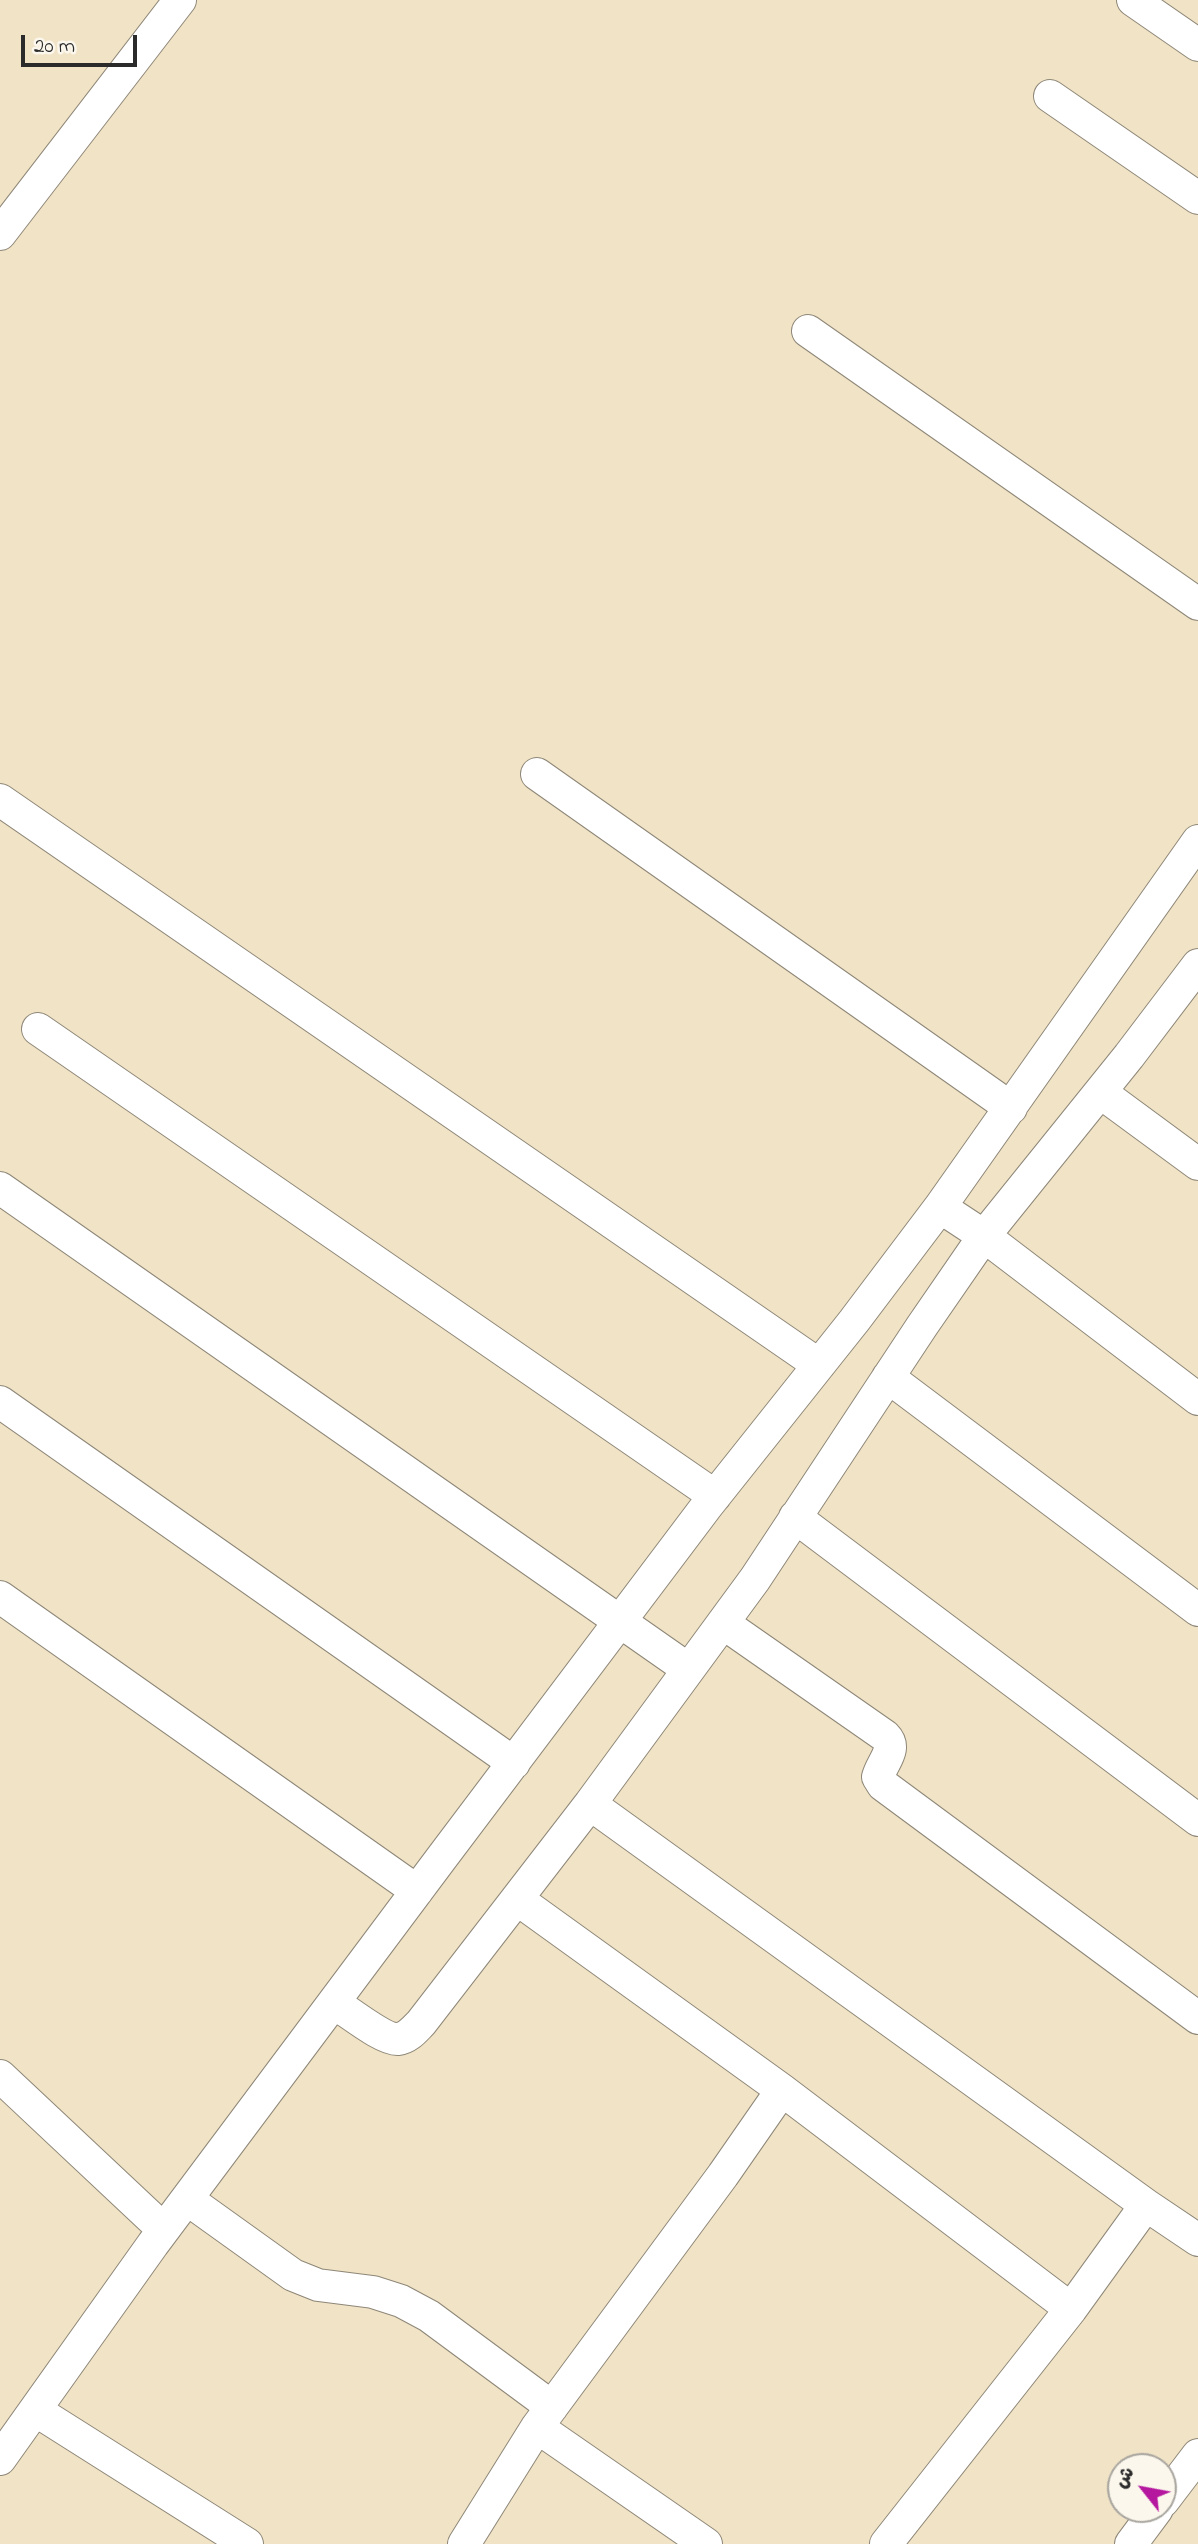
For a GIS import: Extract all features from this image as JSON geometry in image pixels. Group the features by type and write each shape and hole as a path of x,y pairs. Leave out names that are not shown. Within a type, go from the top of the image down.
{"street":[{"path":"0,234 180,0"},
{"path":"1133,0 1198,46"},
{"path":"1050,96 1198,198"},
{"path":"808,331 1198,604"},
{"path":"537,774 1011,1108"},
{"path":"0,800 819,1365"},
{"path":"0,2459 163,2230 417,1891 715,1496 940,1206 1198,841"},
{"path":"334,2003 383,2035 397,2039 410,2034 421,2023 590,1804 723,1623 984,1236 1198,965"},
{"path":"38,1029 715,1496"},
{"path":"1100,1092 1198,1164"},
{"path":"0,1188 688,1669"},
{"path":"940,1206 984,1236 1198,1399"},
{"path":"888,1377 1198,1611"},
{"path":"0,1402 514,1763"},
{"path":"795,1517 1198,1820"},
{"path":"0,1597 417,1891"},
{"path":"723,1623 891,1742 878,1777 883,1785 1198,2018"},
{"path":"590,1804 1198,2240"},
{"path":"516,1899 782,2090 1071,2309"},
{"path":"0,2076 163,2230"},
{"path":"464,2544 545,2417 723,2175 782,2090"},
{"path":"187,2199 293,2275 318,2284 373,2292 401,2301 429,2316 545,2417 706,2544"},
{"path":"886,2544 1071,2309 1146,2205"},
{"path":"35,2410 247,2544"},
{"path":"1177,2483 1198,2455"},
{"path":"1131,2544 1147,2523"}]}
